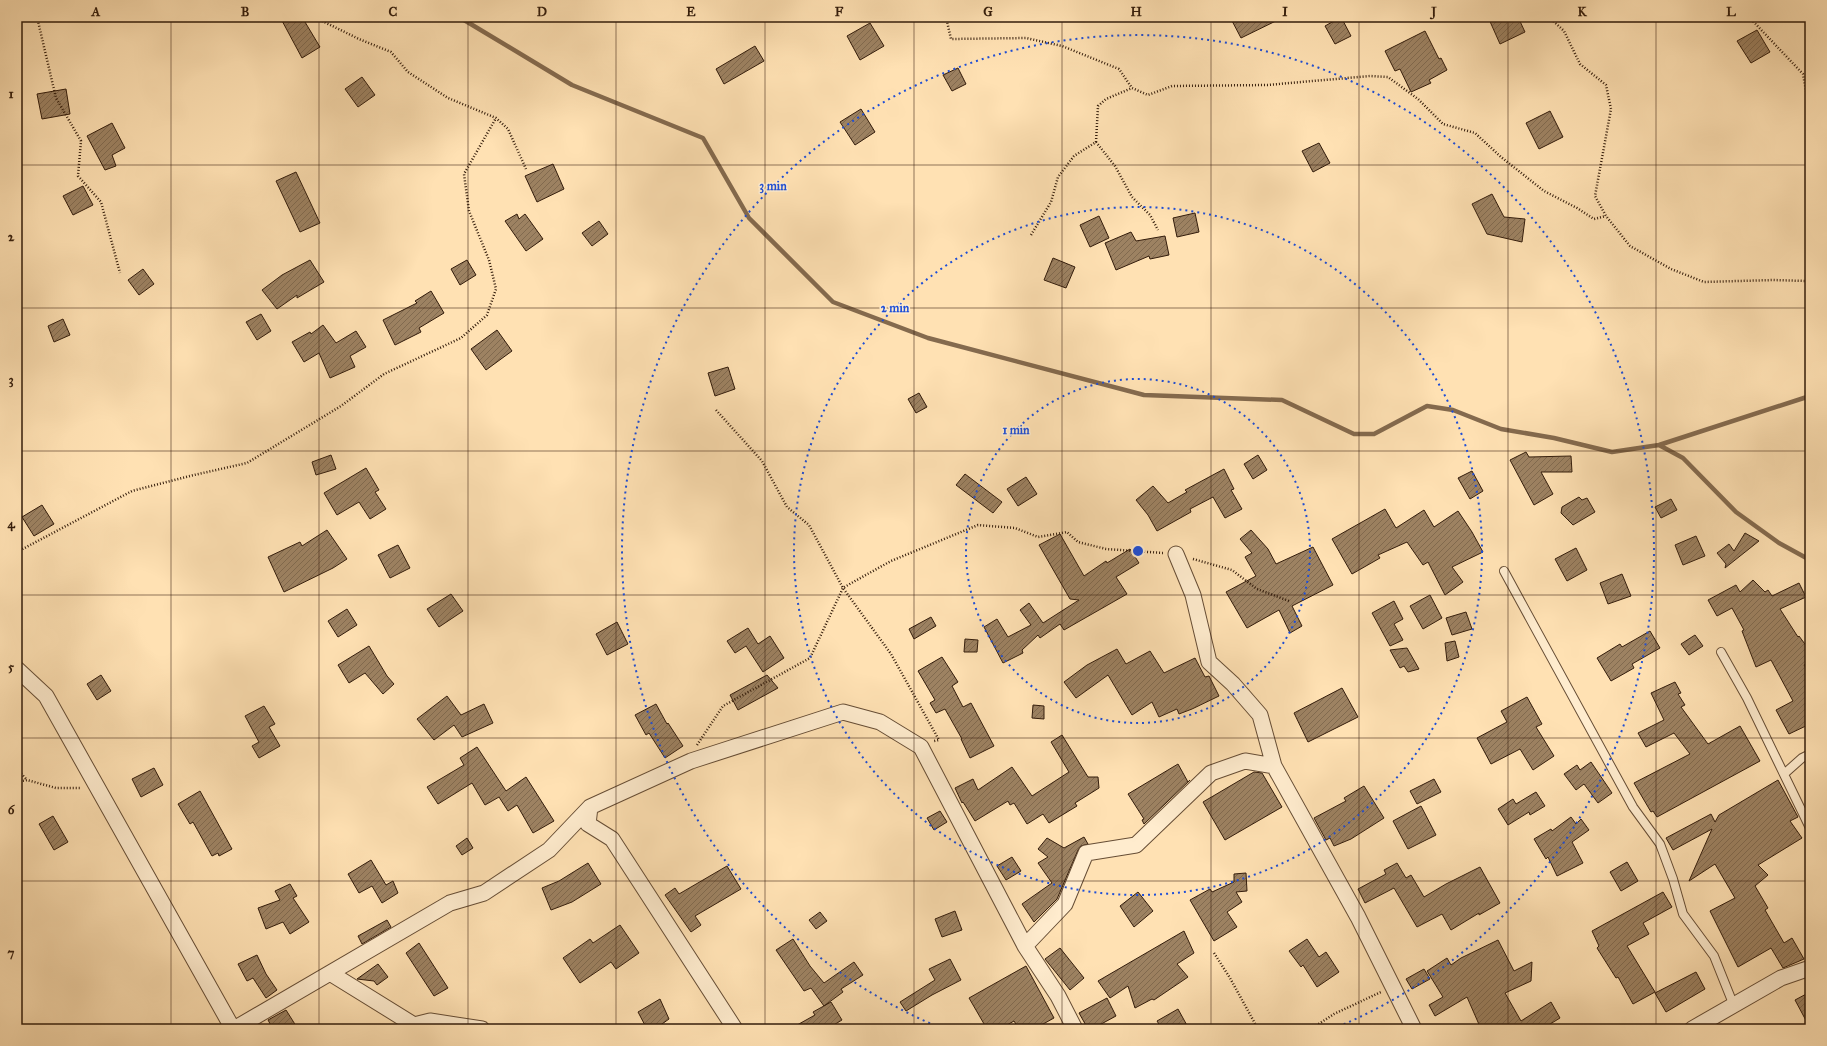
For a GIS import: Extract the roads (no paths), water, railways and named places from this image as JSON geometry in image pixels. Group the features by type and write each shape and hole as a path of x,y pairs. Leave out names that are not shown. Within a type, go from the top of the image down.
{"street":[{"path":"1176,554 1193,595 1209,662 1234,684 1260,714 1274,766 1358,917 1414,1029"},
{"path":"17,669 46,696 233,1029 450,903 484,893 549,850 590,807 691,761 843,712 880,722 921,747 1025,946 1058,996 1075,1029"},
{"path":"1025,946 1065,904 1086,853 1136,845 1211,774 1245,761 1274,766"},
{"path":"590,807 588,824 612,839 735,1029"},
{"path":"1692,1029 1781,978 1810,968"},
{"path":"330,973 414,1025 430,1021 482,1029"}],"lane":[{"path":"1504,571 1633,807 1660,844 1673,879 1682,914 1714,956 1734,1006"},
{"path":"1721,652 1747,698 1810,828"},
{"path":"1784,774 1802,758 1810,754"}],"waterway":[{"path":"459,17 572,85 703,138 749,218 833,302 928,338 1144,395 1282,400 1354,434 1374,434 1427,406 1453,410 1501,429 1554,438 1612,452 1659,445 1810,396"},
{"path":"1659,445 1683,458 1736,512 1779,543 1810,560"}]}
